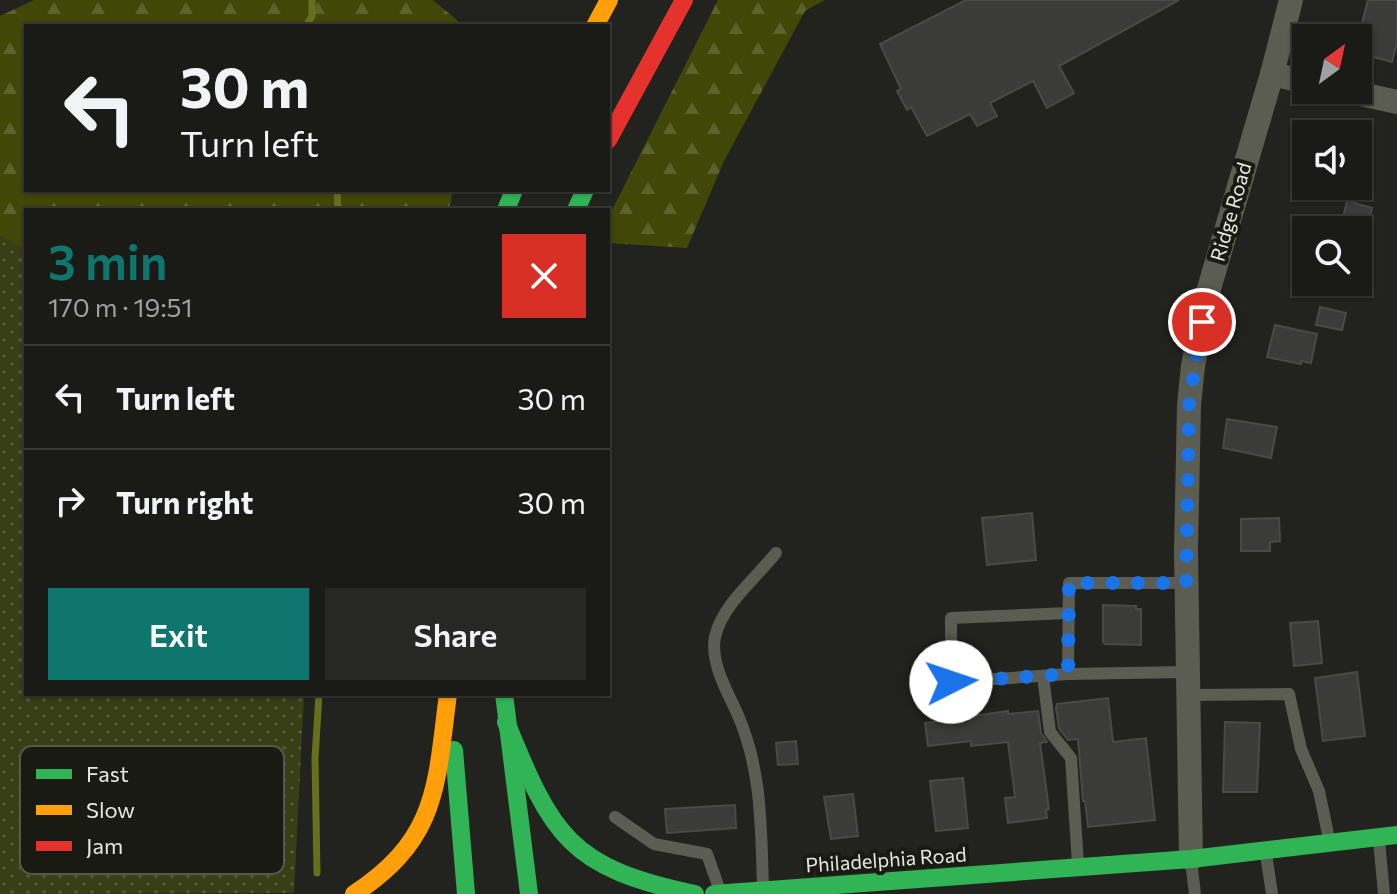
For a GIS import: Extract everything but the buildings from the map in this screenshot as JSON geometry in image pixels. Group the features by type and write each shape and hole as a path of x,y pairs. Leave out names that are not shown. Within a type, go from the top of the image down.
{"main road":[{"path":"596,24 609,0"},
{"path":"610,136 684,0"},
{"path":"354,894 367,886 404,850 431,807 448,696"},
{"path":"448,696 466,894"},
{"path":"504,696 529,894"},
{"path":"506,722 544,809 557,828 574,844 599,863 630,879 695,894"},
{"name":"Philadelphia Road","path":"714,894 1191,859 1388,836"},
{"name":"Philadelphia Road","path":"981,894 1069,868"}],"street":[{"name":"Ridge Road","path":"1191,859 1186,583 1189,405 1193,366 1206,299 1291,0"},
{"path":"1272,74 1292,79"},
{"path":"1372,96 1397,102"}],"lane":[{"path":"763,891 757,773 749,743 720,673 714,640 726,613 776,553"},
{"path":"1068,674 1069,583 1186,583"},
{"path":"1069,613 951,618 951,682 1068,674 1289,694 1301,749 1319,791 1330,843"},
{"path":"1043,676 1050,732 1071,758 1069,868"},
{"path":"615,817 654,844 707,854 721,894"},
{"path":"1384,894 1388,836"},
{"path":"1265,850 1272,894"},
{"path":"1191,859 1195,894"}],"green space":[{"path":"34,0 433,0 462,24 24,24 24,192 453,192 449,208 24,208 24,353 0,323 0,16"},
{"path":"718,0 825,0 805,11 724,161 687,248 610,243 610,214"},
{"path":"0,235 24,249 24,696 304,696 294,893 0,894"}],"waterway":[{"path":"307,24 312,16 312,0"},
{"path":"337,192 338,208"},
{"path":"317,873 315,758 319,696"}],"traffic: fast":[{"path":"507,208 513,192"},
{"path":"577,208 584,192"},
{"path":"504,696 529,894"},
{"path":"506,722 537,793 570,841 592,858 619,872 695,894"},
{"path":"454,750 466,894"},
{"path":"714,894 1191,859 1397,835"}],"traffic: slow":[{"path":"596,24 609,0"},
{"path":"354,894 382,873 403,852 418,830 435,783 448,696"}],"traffic: jam":[{"path":"610,136 684,0"}],"route":[{"path":"951,682 1068,674 1069,583 1186,583 1189,405 1202,322"}]}
